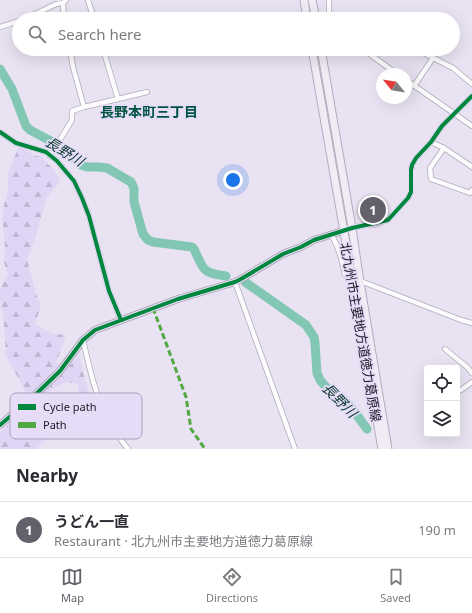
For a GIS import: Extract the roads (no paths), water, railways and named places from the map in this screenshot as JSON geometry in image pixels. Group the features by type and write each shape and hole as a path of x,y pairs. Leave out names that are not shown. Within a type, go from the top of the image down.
{"main road":[{"path":"304,0 306,12"},
{"path":"312,0 315,12"},
{"name":"北九州市主要地方道徳力葛原線","path":"313,56 382,449"},
{"name":"北九州市主要地方道徳力葛原線","path":"322,56 388,449"}],"street":[{"path":"88,0 92,12"},
{"path":"328,12 329,0"},
{"path":"39,12 64,2"},
{"path":"0,27 12,23"},
{"path":"71,56 84,107"},
{"path":"105,56 118,99"},
{"path":"373,56 390,68"},
{"path":"429,56 453,68 472,84"},
{"path":"433,58 414,86 472,126"},
{"path":"50,156 72,120 72,111 147,92"},
{"path":"37,393 60,371 83,340 95,330 178,299 235,282 283,254 314,240 352,228 388,220 408,198 411,192 411,170 416,158 431,142 442,126 472,96"},
{"path":"0,132 16,143 46,152 57,161 74,181 89,216 108,291 121,320"},
{"path":"431,142 444,148 472,167"},
{"path":"444,148 430,168 431,179 470,193 472,190"},
{"path":"331,234 341,256 345,275 360,282 364,282 472,323"},
{"path":"235,282 295,449"},
{"path":"83,340 97,393"},
{"path":"444,349 467,367 472,373"},
{"path":"461,390 472,382"},
{"path":"0,425 10,417"},
{"path":"121,439 128,449"}],"waterway":[{"name":"長野川","path":"0,69 12,89 26,126 30,130 60,146 81,165 87,167 107,168 131,182 134,188 134,202 143,234 148,240 192,247 202,266 208,272 226,276"},
{"name":"長野川","path":"245,282 306,325 314,337 317,373 320,380 326,387 341,397 351,407 367,429"}],"place":[{"name":"うどん一直","path":"373,210"}],"district":[{"name":"長野本町三丁目","path":"149,111"}]}
